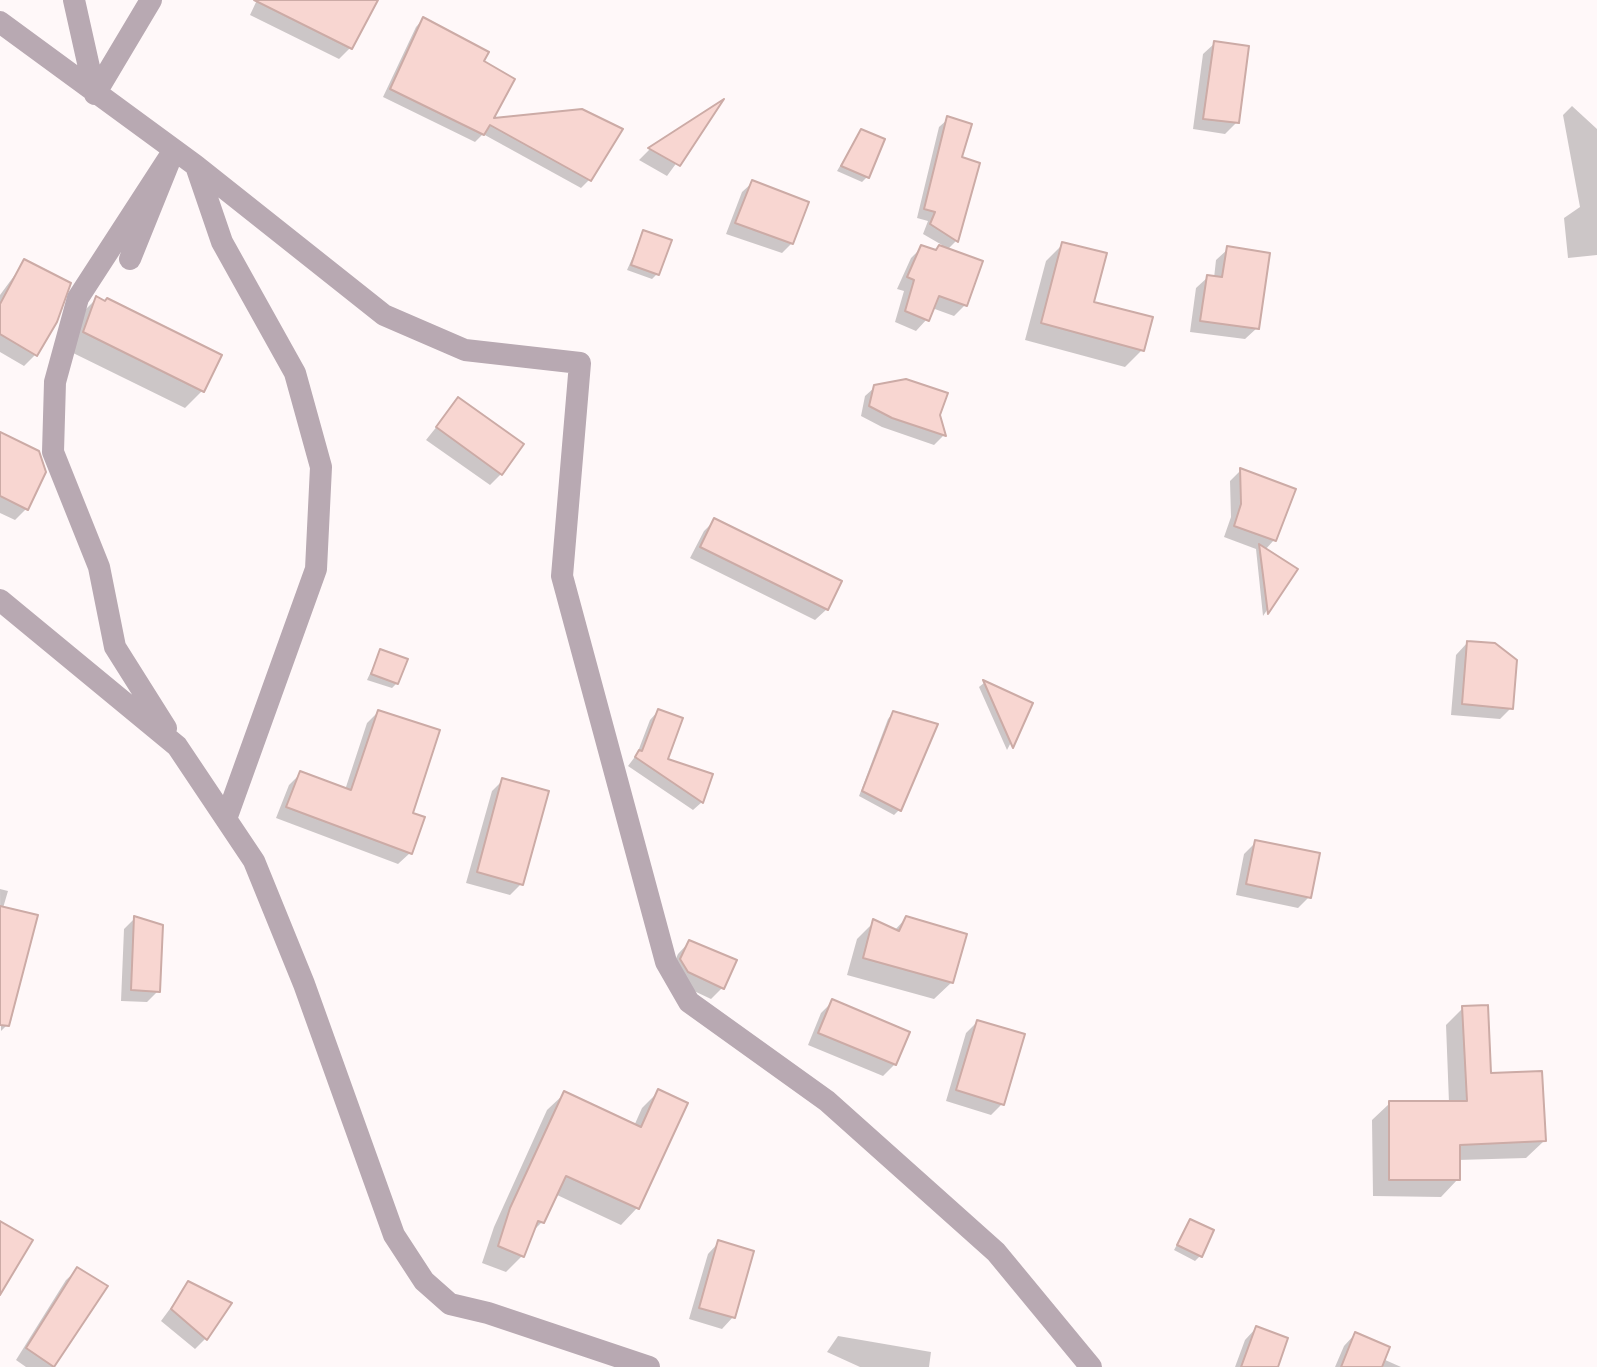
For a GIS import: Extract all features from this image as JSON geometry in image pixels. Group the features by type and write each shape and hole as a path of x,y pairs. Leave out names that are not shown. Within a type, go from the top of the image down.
{"street":[{"path":"74,0 95,94"},
{"path":"95,94 151,0"},
{"path":"0,22 195,165 384,315 465,350 580,363 562,576 666,962 689,1002 827,1101 996,1252 1091,1367"},
{"path":"130,259 174,150"},
{"path":"174,150 78,298 55,382 53,452 99,567 115,647 254,861 293,957 394,1235 424,1281 450,1304 595,1357 649,1367"},
{"path":"195,165 222,242 295,373 321,467 316,569 226,819"},
{"path":"0,600 177,746"}],"building":[{"path":"254,0 378,0 352,49"},
{"path":"423,17 489,52 484,61 515,79 494,118 582,109 623,129 591,181 490,125 484,135 390,89"},
{"path":"1214,41 1249,46 1239,123 1203,119"},
{"path":"724,99 680,166 648,148"},
{"path":"947,116 972,124 962,157 980,163 958,242 930,224 935,212 924,209"},
{"path":"861,129 885,139 869,178 841,166"},
{"path":"752,180 809,202 793,244 735,223"},
{"path":"643,230 672,240 659,275 631,265"},
{"path":"1062,242 1107,253 1094,302 1153,317 1144,351 1041,323"},
{"path":"921,245 936,250 939,245 983,261 967,306 939,296 929,321 905,311 914,280 907,277"},
{"path":"1227,246 1270,253 1259,329 1200,321 1207,275 1222,277"},
{"path":"24,259 71,283 57,322 37,356 0,334 0,304"},
{"path":"96,296 105,301 107,298 222,355 204,392 83,332"},
{"path":"906,379 948,393 940,415 946,436 892,418 869,406 874,385"},
{"path":"458,397 524,444 502,475 436,427"},
{"path":"0,432 39,451 46,472 28,510 0,496"},
{"path":"1240,468 1296,489 1276,541 1234,526 1241,504"},
{"path":"714,518 842,581 828,610 700,547"},
{"path":"1259,544 1298,569 1268,614"},
{"path":"1467,641 1495,643 1517,660 1513,709 1462,704"},
{"path":"380,649 408,659 398,684 371,674"},
{"path":"983,680 1033,703 1013,748"},
{"path":"658,709 683,718 668,759 713,774 703,803 635,757 639,750 642,751"},
{"path":"378,710 440,730 413,813 425,817 412,854 286,807 300,771 351,790"},
{"path":"893,711 938,724 901,811 862,791"},
{"path":"502,778 549,791 523,885 477,872"},
{"path":"1255,840 1320,853 1311,898 1246,884"},
{"path":"0,906 38,915 9,1026 0,1025"},
{"path":"134,916 163,925 160,992 131,990"},
{"path":"906,916 967,934 953,983 863,958 873,919 899,931"},
{"path":"689,940 737,960 724,989 688,972 680,959"},
{"path":"832,999 910,1032 896,1065 818,1033"},
{"path":"1488,1005 1491,1073 1542,1071 1546,1141 1460,1145 1460,1180 1389,1180 1389,1101 1467,1101 1462,1006"},
{"path":"977,1020 1025,1034 1004,1105 956,1090"},
{"path":"658,1089 688,1103 639,1209 566,1176 544,1223 538,1221 524,1257 498,1246 510,1208 564,1091 641,1127"},
{"path":"1190,1219 1214,1230 1202,1257 1177,1245"},
{"path":"0,1221 33,1240 0,1295"},
{"path":"718,1240 754,1251 735,1318 699,1308"},
{"path":"77,1267 108,1286 54,1367 26,1348"},
{"path":"188,1281 232,1303 207,1340 171,1309"},
{"path":"1256,1326 1288,1338 1278,1367 1241,1367"},
{"path":"1355,1332 1390,1347 1382,1367 1341,1367"}]}
